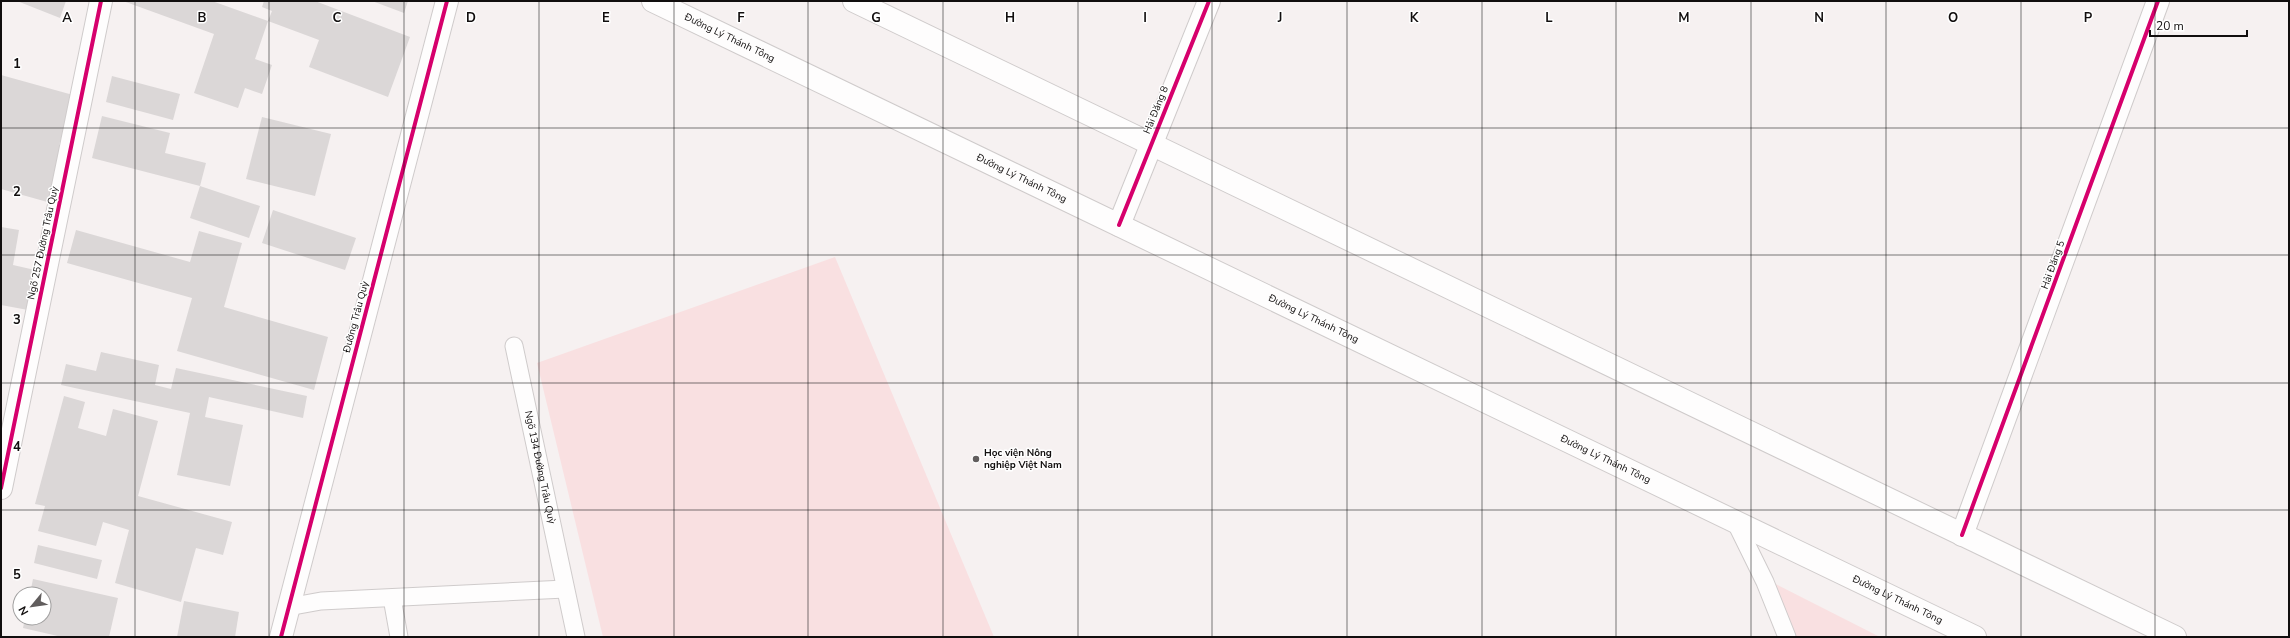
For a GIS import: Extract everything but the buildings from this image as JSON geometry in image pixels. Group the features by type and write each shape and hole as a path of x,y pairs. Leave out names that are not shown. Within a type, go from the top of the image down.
{"main road":[{"name":"Ngõ 257 Đường Trâu Quỳ","path":"1,488 101,1"},
{"name":"Đường Trâu Quỳ","path":"281,637 447,1"},
{"name":"Đường Lý Thánh Tông","path":"653,1 1974,637"},
{"path":"854,1 2175,637"},
{"name":"Hải Đăng 8","path":"1119,225 1209,1"},
{"name":"Hải Đăng 5","path":"1962,534 2158,1"}],"lane":[{"name":"Ngõ 134 Đường Trâu Quỳ","path":"514,346 576,637"},
{"path":"1735,521 1765,582 1788,637"},
{"path":"288,607 321,601 565,589"},
{"path":"392,598 399,637"}],"shaded area":[{"path":"835,257 994,637 603,637 537,363"},
{"path":"1756,574 1880,637 1784,637"}],"cycle path":[{"path":"1,488 101,1"},
{"path":"281,637 447,1"},
{"path":"1119,225 1209,1"},
{"path":"1962,535 2158,1"}],"place":[{"name":"Học viện Nông nghiệp Việt Nam","path":"976,459"}]}
